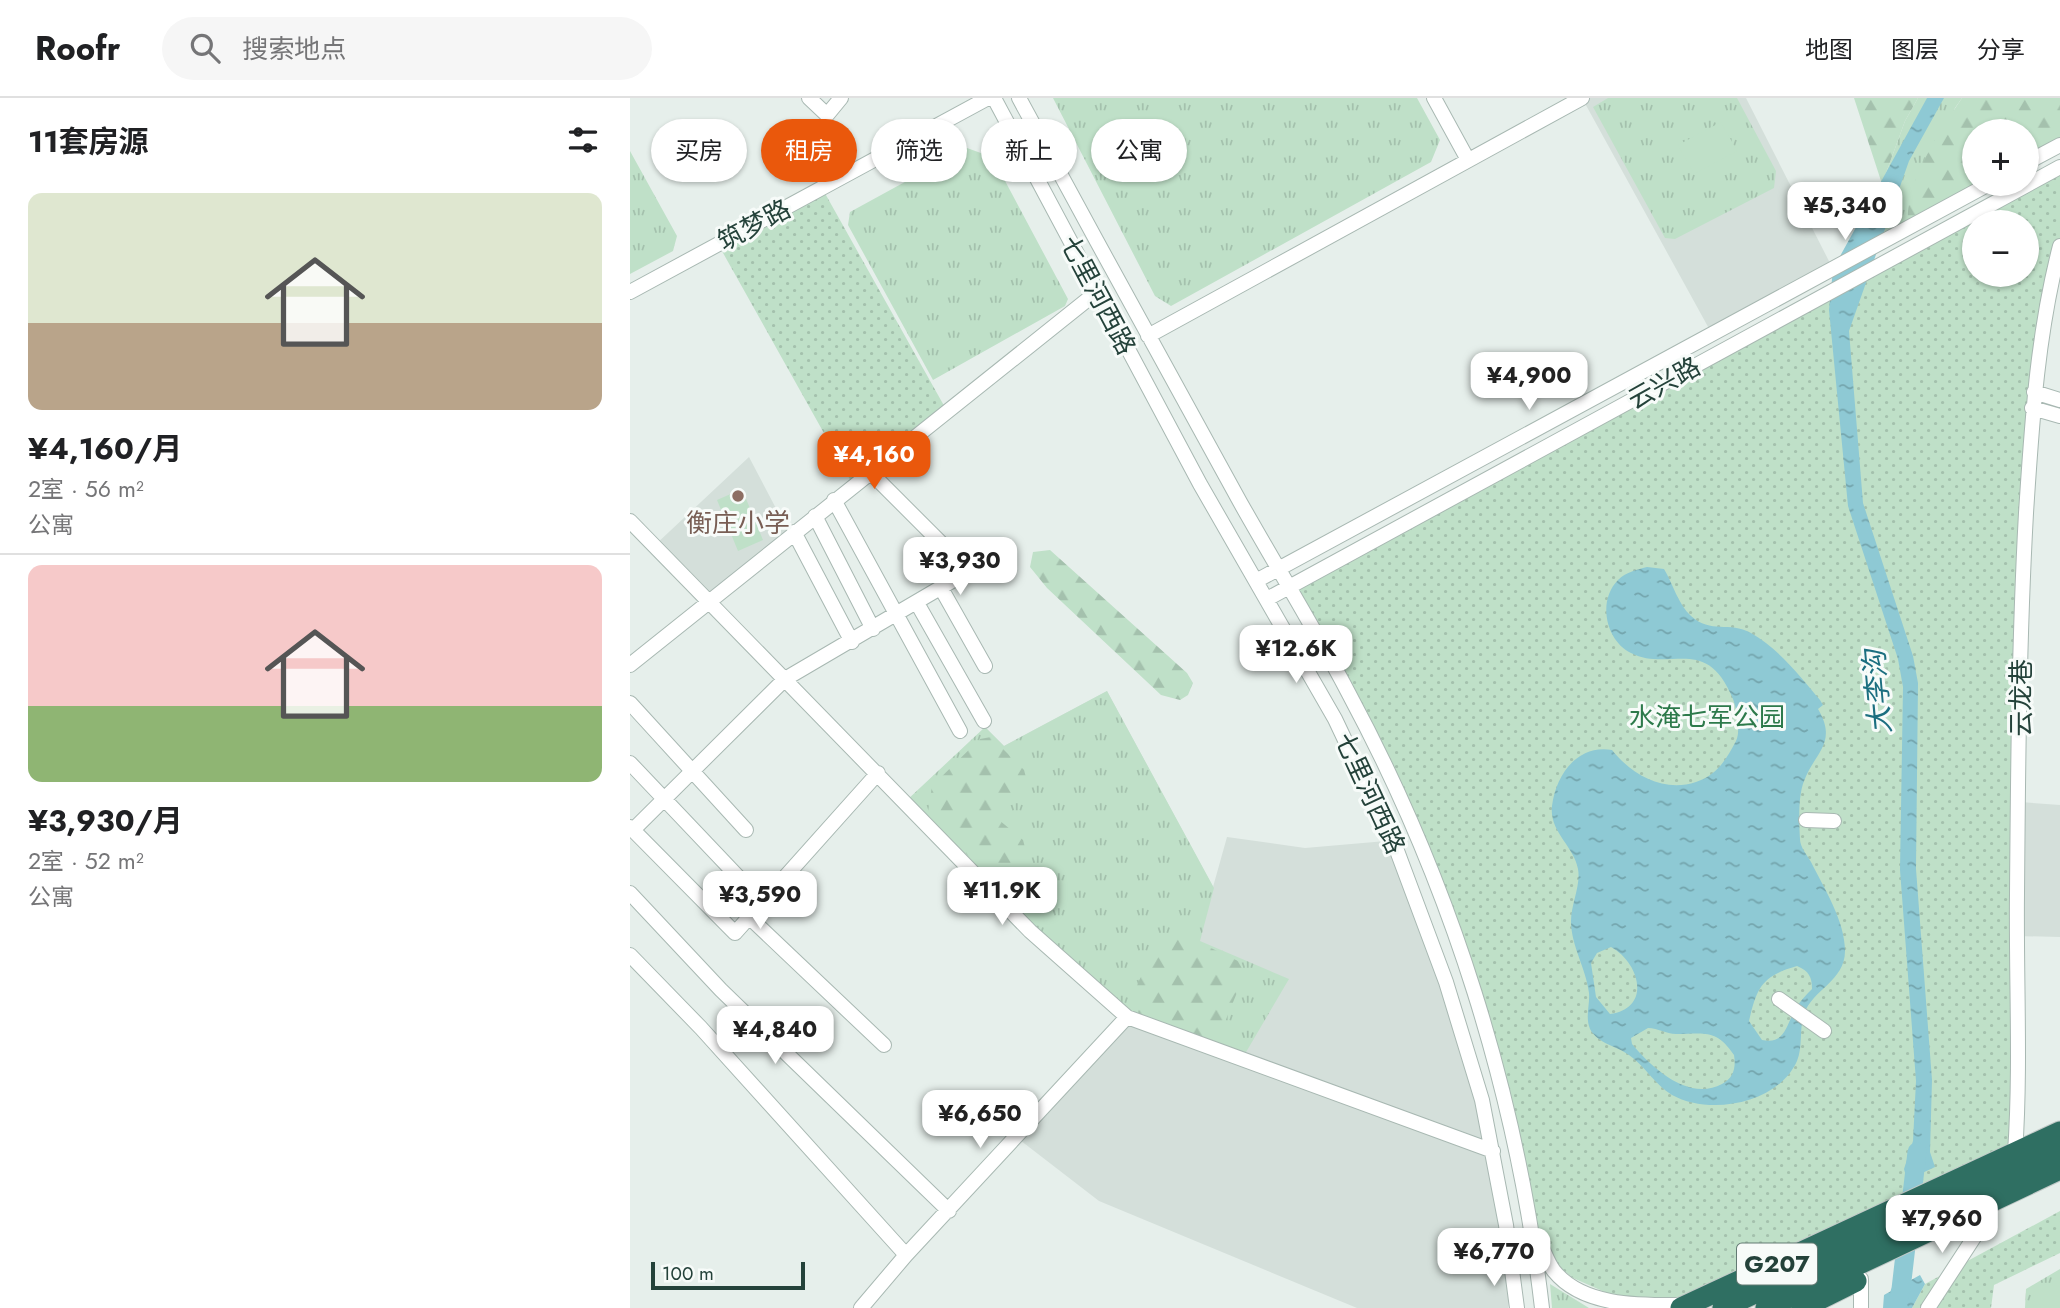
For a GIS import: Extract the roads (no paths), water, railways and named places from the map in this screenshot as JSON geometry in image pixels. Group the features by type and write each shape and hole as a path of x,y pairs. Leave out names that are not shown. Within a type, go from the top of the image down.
{"highway":[{"name":"G207","path":"1684,1307 2060,1132"},
{"path":"1723,1308 2060,1149"},
{"path":"1766,1308 2060,1169"},
{"name":"G207","path":"1802,1308 2060,1184"}],"street":[{"path":"809,98 827,115 841,98"},
{"name":"筑梦路","path":"630,292 988,98"},
{"name":"七里河西路","path":"994,98 1097,292 1335,719 1396,848 1446,982 1482,1100 1493,1151 1511,1267 1514,1308"},
{"name":"七里河西路","path":"1019,98 1148,336 1349,694 1400,798 1451,923 1489,1036 1506,1102 1531,1223 1542,1308"},
{"path":"1434,98 1468,160"},
{"path":"1148,336 1582,98"},
{"path":"2039,156 2060,145"},
{"name":"云兴路","path":"2039,178 2060,167"},
{"path":"2039,180 2060,176"},
{"name":"云兴路","path":"1256,581 1967,196"},
{"name":"云兴路","path":"1267,599 2007,196"},
{"name":"云龙巷","path":"2015,1153 2019,1098 2017,893 2021,608 2032,408 2044,306 2060,247"},
{"path":"630,665 1097,292"},
{"path":"2034,392 2060,400"},
{"path":"2032,408 2060,416"},
{"path":"870,472 969,571 785,679 632,828 735,933 878,773"},
{"path":"834,500 960,731"},
{"path":"815,516 873,629"},
{"path":"630,522 1030,931 1127,1017 1493,1151"},
{"path":"794,532 852,642"},
{"path":"941,588 985,666"},
{"path":"917,603 984,721"},
{"path":"630,703 746,830"},
{"path":"630,763 762,902"},
{"path":"1806,820 1834,821"},
{"path":"630,893 720,990 949,1211"},
{"path":"749,917 884,1045"},
{"path":"630,955 701,1028 906,1255"},
{"path":"1779,999 1825,1031"},
{"path":"861,1308 906,1255 1127,1017"},
{"path":"1928,1308 1986,1219"},
{"path":"1531,1223 1555,1272 1579,1291 1616,1305 1684,1307"},
{"path":"1861,1308 1869,1275"}],"water":[{"path":"1927,98 1944,98 1909,161 1849,331 1863,503 1913,656 1918,683 1916,869 1932,1080 1930,1152 1935,1167 1907,1180 1904,1169 1913,1141 1916,1081 1900,870 1903,687 1898,659 1848,506 1829,310 1833,269"},
{"path":"1647,567 1664,569 1683,606 1698,621 1706,625 1743,630 1770,646 1823,705 1818,709 1824,721 1825,739 1802,787 1799,809 1800,839 1842,928 1844,961 1834,978 1808,1005 1804,1014 1799,1056 1788,1076 1775,1087 1742,1102 1705,1105 1672,1095 1629,1055 1593,1034 1588,1015 1589,993 1573,939 1571,921 1578,869 1572,853 1554,824 1552,815 1558,783 1571,764 1589,752 1612,750 1639,774 1661,783 1684,785 1703,779 1720,766 1736,741 1738,731 1733,699 1722,679 1711,667 1699,661 1645,658 1631,653 1622,647 1610,630 1606,609 1612,589 1621,577","holes":["1611,947 1629,963 1637,984 1632,1003 1623,1010 1610,1014 1596,997 1591,963 1597,953","1797,966 1807,972 1812,989 1798,1005 1781,1036 1770,1041 1762,1040 1749,1021 1755,999 1763,984","1648,1028 1672,1034 1709,1034 1721,1040 1734,1055 1733,1072 1726,1082 1709,1088 1684,1086 1650,1063 1632,1044 1631,1038"]},
{"path":"1920,1275 1925,1284 1912,1308 1883,1308 1884,1295"}],"waterway":[{"name":"大李沟","path":"1896,1308 1901,1289 1917,1152"}],"place":[{"name":"衡庄小学","path":"738,496"}],"park label":[{"name":"水淹七军公园","path":"1707,717"}]}
